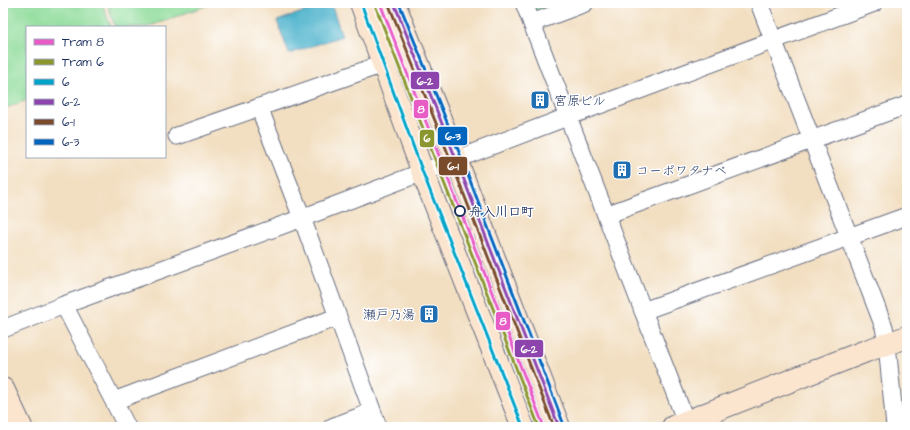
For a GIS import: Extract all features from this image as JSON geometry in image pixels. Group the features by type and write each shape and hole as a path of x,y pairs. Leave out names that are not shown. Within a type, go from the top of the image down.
{"street":[{"path":"361,3 423,173 523,427"},
{"path":"394,3 560,427"},
{"path":"524,3 643,311 683,425 866,351 897,341"},
{"path":"532,23 585,3"},
{"path":"759,3 884,327 897,341 895,427"},
{"path":"3,330 64,305 423,173 567,117 874,3"},
{"path":"177,136 383,64"},
{"path":"606,215 907,105"},
{"path":"259,107 302,218 336,317 375,419 332,427"},
{"path":"643,311 907,216"},
{"path":"64,305 127,427"},
{"path":"114,401 336,317"},
{"path":"3,389 21,427"}],"green space":[{"path":"3,3 102,3 111,26 26,26 26,100 3,109"},
{"path":"107,3 213,3 150,26 115,26"},
{"path":"530,3 570,3 541,14 532,10"}],"water":[{"path":"331,3 342,36 289,54 277,21"}],"tram line":[{"name":"8","path":"380,3 544,427"},
{"name":"6","path":"375,5 539,427"}],"transit line":[{"name":"6","path":"361,3 423,173 523,427"},
{"name":"6-2","path":"394,3 456,159 559,427"},
{"name":"6-3","path":"399,3 461,157 564,425"},
{"name":"6-1","path":"389,5 554,427"}],"place":[{"name":"宮原ビル","path":"540,100"},
{"name":"コーポワタナベ","path":"622,170"},
{"name":"舟入川口町","path":"460,211"},
{"name":"瀬戸乃湯","path":"429,314"}]}
